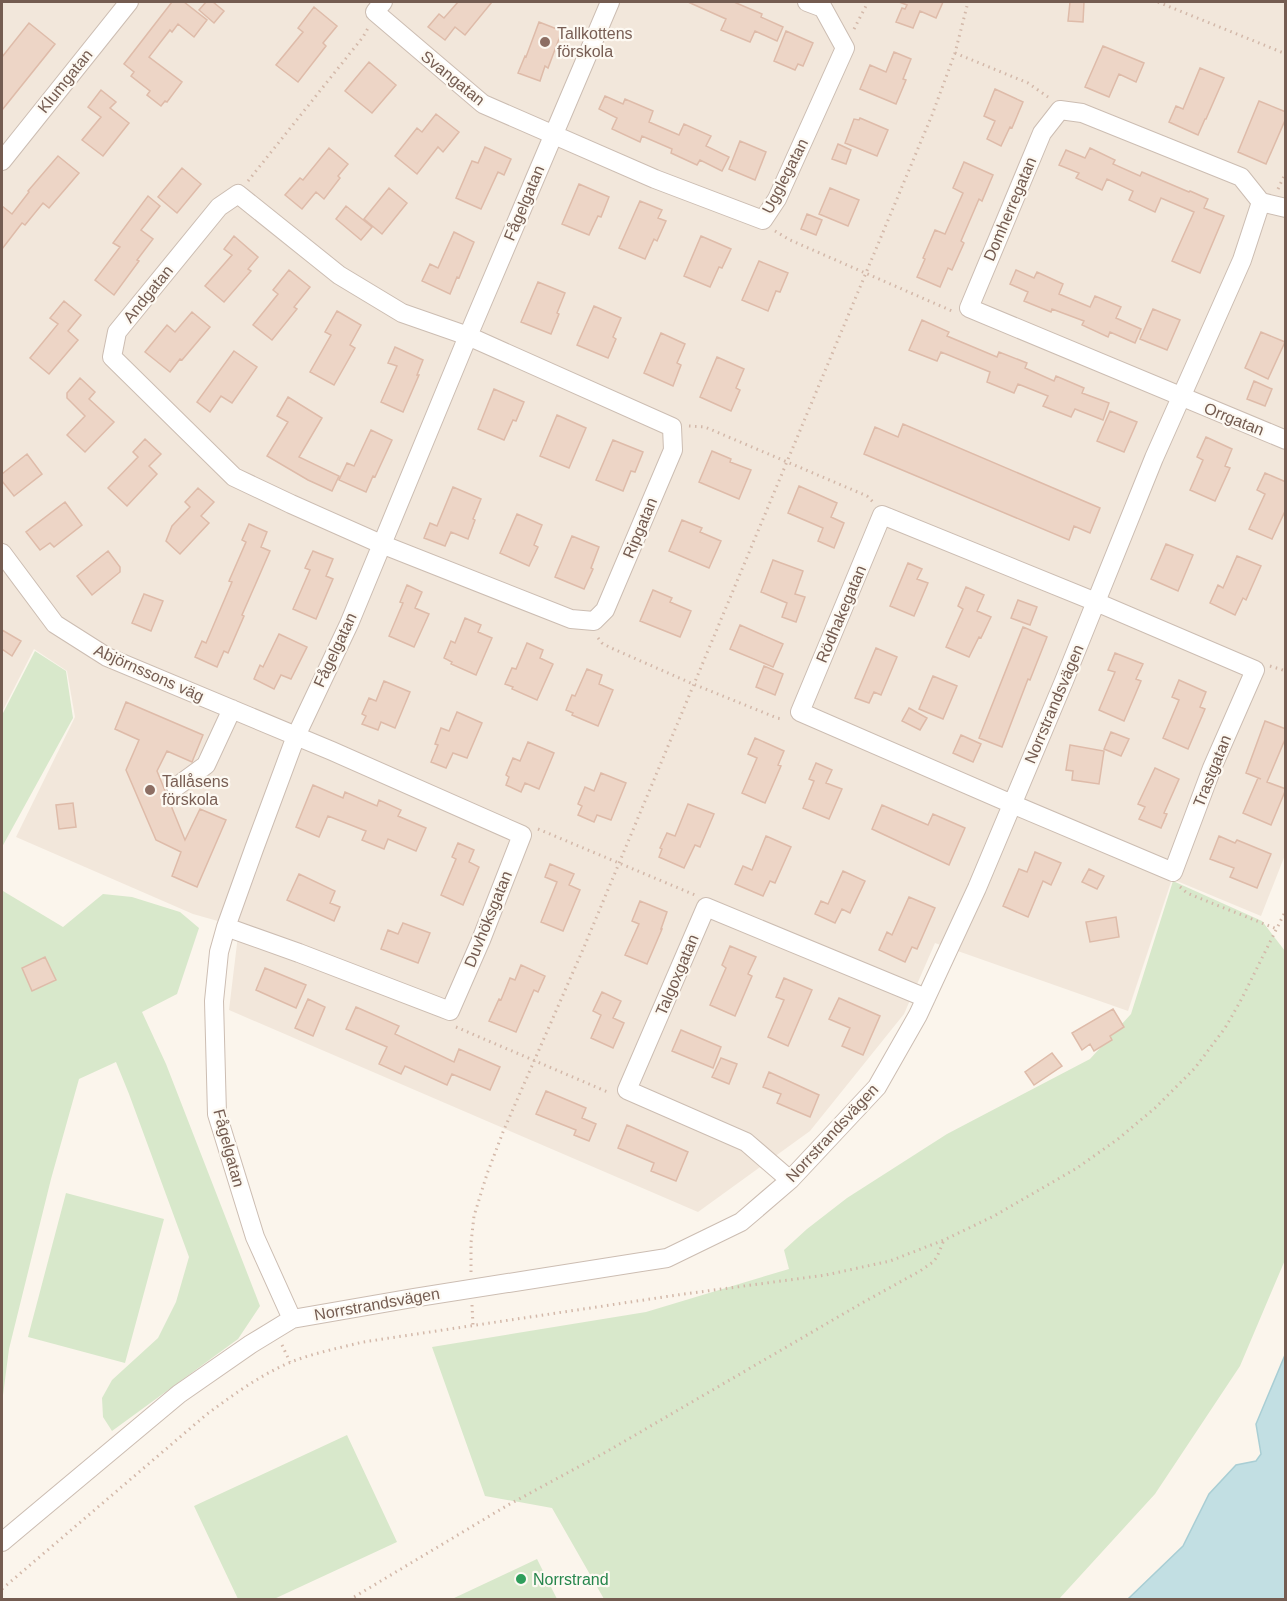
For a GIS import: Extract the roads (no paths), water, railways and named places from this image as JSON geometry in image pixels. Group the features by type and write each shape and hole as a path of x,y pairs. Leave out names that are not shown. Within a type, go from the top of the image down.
{"street":[{"name":"Klumgatan","path":"2,161 129,2"},
{"name":"Fågelgatan","path":"292,1319 255,1237 217,1114 214,1001 219,952 226,927 296,736 349,624 610,2"},
{"name":"Ugglegatan","path":"553,136 654,179 763,220 777,199 845,48 823,8 807,2"},
{"name":"Svangatan","path":"379,7 483,104 553,136"},
{"name":"Domherregatan","path":"1181,398 969,308 1042,133 1059,110 1082,113 1241,177 1261,202"},
{"name":"Andgatan","path":"381,544 234,477 112,357 117,332 219,207 237,194 339,275 402,312 468,336"},
{"path":"1261,202 1286,208"},
{"name":"Norrstrandsvägen","path":"2,1542 179,1394 251,1344 292,1319 668,1258 741,1222 790,1180 877,1087 918,1015 977,888 1154,458 1242,260 1261,202"},
{"name":"Ripgatan","path":"381,544 571,619 594,621 605,610 674,450 672,427 468,336"},
{"name":"Orrgatan","path":"1181,398 1286,440"},
{"name":"Rödhakegatan","path":"1012,804 800,712 882,515 1096,602"},
{"name":"Abjörnssons väg","path":"2,553 55,624 107,657 296,736"},
{"name":"Trastgatan","path":"1012,804 1173,872 1212,768 1255,670 1096,602"},
{"path":"176,787 206,765 232,709"},
{"name":"Duvhöksgatan","path":"226,927 450,1011 481,940 522,835 296,736"},
{"name":"Talgoxgatan","path":"790,1180 746,1142 627,1090 706,907 926,998"}],"water":[{"path":"1285,1355 1285,1599 1128,1599 1183,1546 1209,1494 1236,1465 1256,1461 1261,1454 1256,1424"}],"place":[{"name":"Tallkottens förskola","path":"545,42"},
{"name":"Tallåsens förskola","path":"150,790"},
{"name":"Norrstrand","path":"521,1579"}]}
